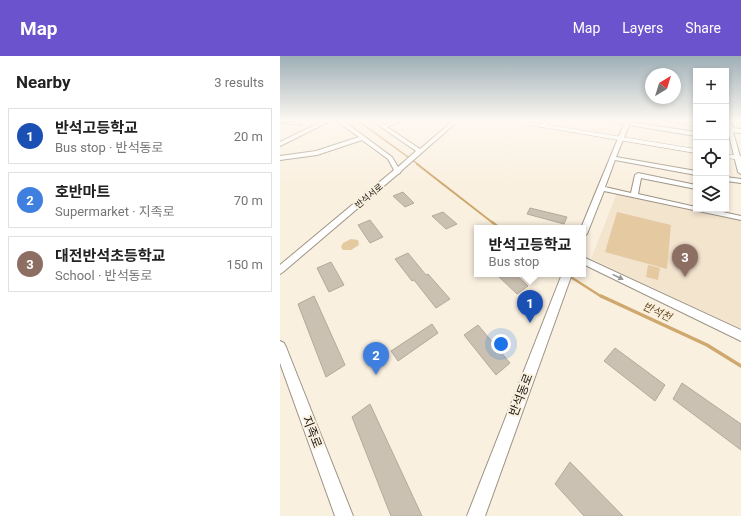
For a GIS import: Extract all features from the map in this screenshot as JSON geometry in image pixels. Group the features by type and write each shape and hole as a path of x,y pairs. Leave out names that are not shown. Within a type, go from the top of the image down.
{"street":[{"path":"280,158 317,153 352,141"},
{"path":"367,141 390,158 400,170"},
{"path":"403,141 420,153"},
{"name":"반석서로","path":"280,270 433,141"},
{"path":"586,226 619,141"},
{"path":"636,141 693,151"},
{"path":"733,141 739,158 741,172"},
{"path":"729,156 739,158"},
{"path":"613,158 693,172"},
{"path":"634,196 638,175 693,186"},
{"path":"729,179 741,181"},
{"path":"601,188 693,208"},
{"path":"724,212 741,218"},
{"path":"586,261 741,336"},
{"name":"반석동로","path":"476,516 566,277"},
{"name":"지족로","path":"280,347 344,516"}],"shaded area":[{"path":"617,193 693,210 693,212 704,212 741,220 741,329 591,259"},
{"path":"617,212 671,225 667,269 605,252"},
{"path":"351,239 358,240 359,245 351,250 343,250 341,247 343,243"},
{"path":"648,265 660,268 658,280 646,277"}],"building":[{"path":"403,192 414,203 405,207 393,196"},
{"path":"530,208 567,217 564,224 527,214"},
{"path":"443,212 457,224 446,229 432,216"},
{"path":"370,220 383,237 370,243 358,225"},
{"path":"408,253 426,275 428,274 450,299 436,308 395,259"},
{"path":"331,262 344,285 329,292 317,268"},
{"path":"499,277 518,277 528,286 517,294"},
{"path":"314,296 345,365 326,377 298,304"},
{"path":"432,324 438,333 398,361 391,351"},
{"path":"478,325 510,363 496,375 464,335"},
{"path":"615,348 665,385 655,401 604,361"},
{"path":"682,383 741,424 741,450 673,399"},
{"path":"370,404 422,516 391,516 352,417"},
{"path":"570,462 623,516 584,516 555,484"}],"waterway":[{"name":"반석천","path":"387,141 419,165"},
{"name":"반석천","path":"417,164 493,223"},
{"name":"반석천","path":"492,222 496,225"},
{"name":"반석천","path":"571,277 602,297"},
{"name":"반석천","path":"601,296 707,345 741,366"}],"place":[{"name":"대전반석초등학교","path":"685,277"},
{"name":"반석고등학교","path":"530,323"},
{"name":"호반마트","path":"376,375"}]}
